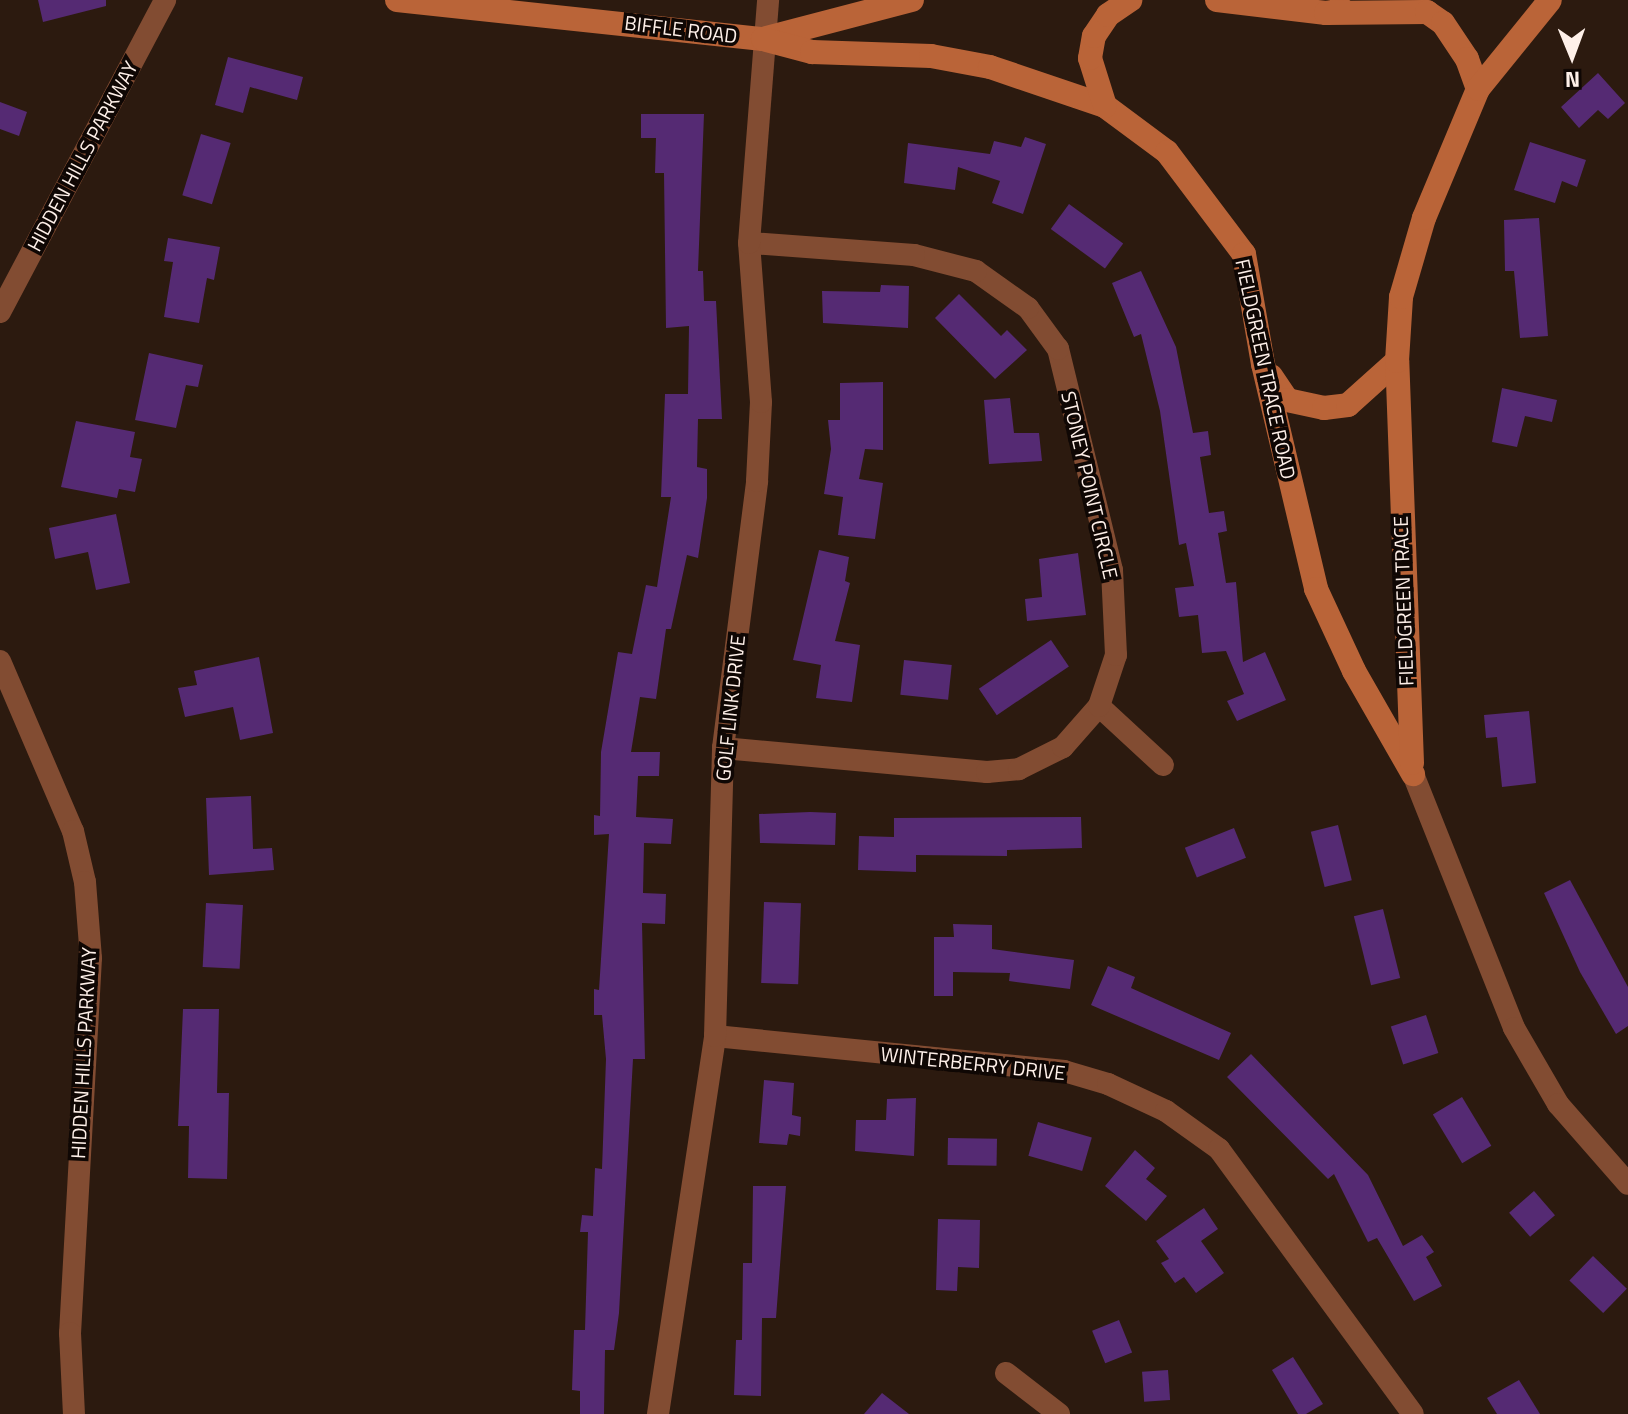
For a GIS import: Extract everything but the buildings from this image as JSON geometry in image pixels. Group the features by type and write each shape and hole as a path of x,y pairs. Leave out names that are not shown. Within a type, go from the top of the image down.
{"street":[{"name":"HIDDEN HILLS PARKWAY","path":"0,312 165,0"},
{"name":"BIFFLE ROAD","path":"397,0 763,39 912,0"},
{"name":"GOLF LINK DRIVE","path":"658,1414 715,1036 723,748 757,481 761,402 749,243 768,0"},
{"path":"1105,106 1090,58 1094,36 1108,15 1130,0"},
{"path":"1217,0 1326,13 1427,12 1443,23 1467,59 1478,89"},
{"path":"1326,13 1400,0"},
{"name":"FIELDGREEN TRACE","path":"1550,0 1478,89 1424,218 1401,297 1397,361 1406,704 1413,774 1514,1028 1558,1104 1628,1184"},
{"name":"FIELDGREEN TRACE ROAD","path":"763,39 812,52 931,56 990,67 1105,106 1167,152 1244,254 1263,364 1316,589 1354,671 1413,774"},
{"name":"STONEY POINT CIRCLE","path":"723,748 1009,770 1063,747 1099,706 1116,655 1112,570 1058,349 1028,308 976,271 914,255 749,243"},
{"path":"1263,364 1287,400 1324,408 1348,405 1397,361"},
{"name":"HIDDEN HILLS PARKWAY","path":"0,661 73,831 85,882 91,958 70,1333 74,1414"},
{"path":"1099,706 1163,765"},
{"name":"WINTERBERRY DRIVE","path":"715,1036 1064,1071 1108,1084 1166,1111 1219,1149 1413,1414"},
{"path":"1006,1373 1059,1414"}]}
